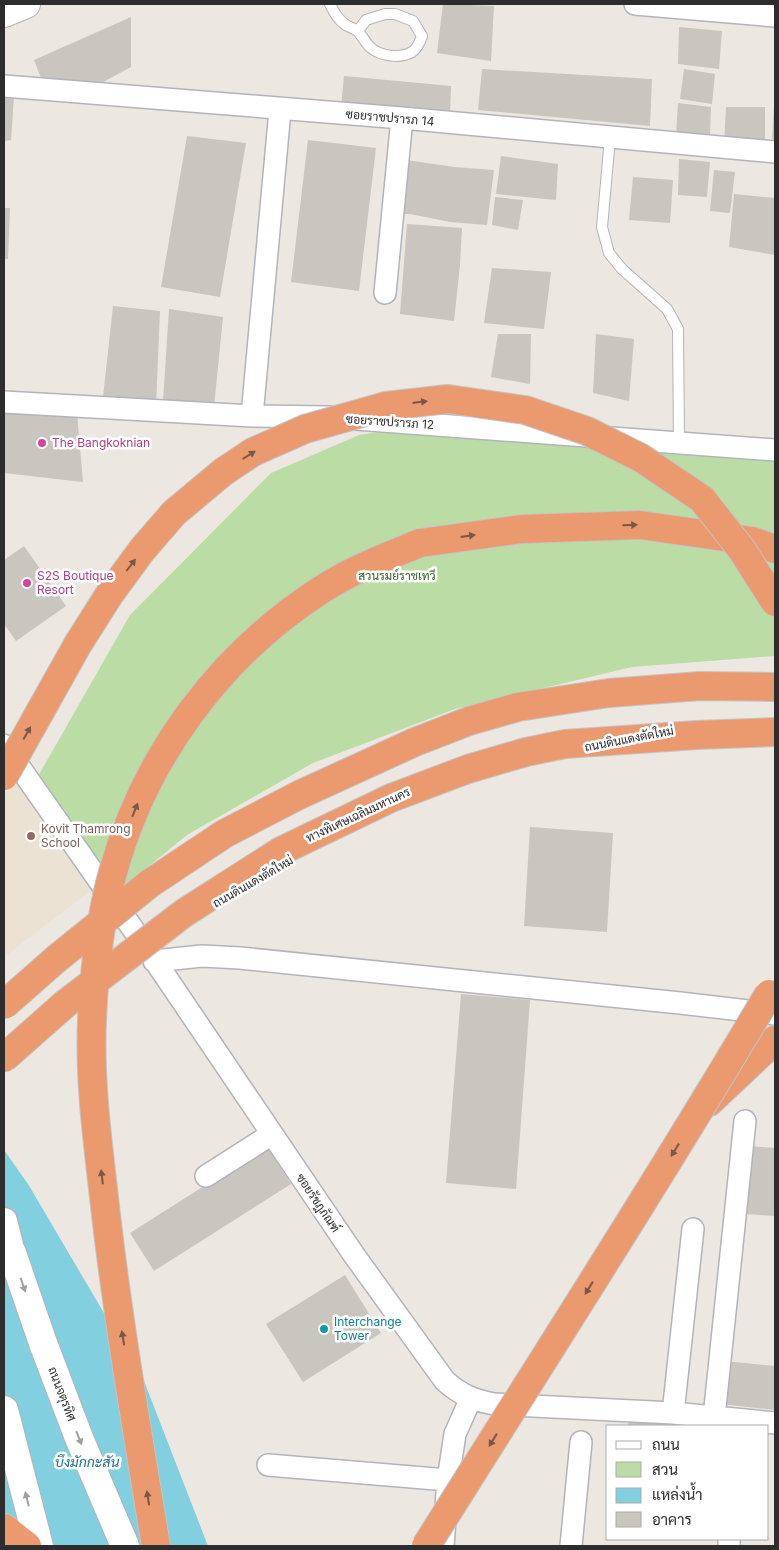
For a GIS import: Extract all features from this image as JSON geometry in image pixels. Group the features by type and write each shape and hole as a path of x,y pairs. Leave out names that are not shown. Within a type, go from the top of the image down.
{"highway":[{"path":"4,776 73,652 108,595 142,550 174,513 223,472 253,452 304,429 386,406 448,399 525,410 587,431 641,458 702,499 742,550 775,602"},
{"path":"156,1546 111,1256 93,1092 92,1021 97,963 105,907 114,871 141,796 160,759 185,720 211,686 235,659 271,627 323,588 360,568 420,543 522,529 640,525 752,541 775,549"},
{"path":"4,1005 55,960 149,884 224,834 299,795 415,742 468,722 518,707 609,693 700,686 775,687"},
{"name":"ทางพิเศษเฉลิมมหานคร","path":"5,1063 65,1004 184,913 281,851 391,798 468,769 526,752 565,744 775,732"},
{"path":"426,1546 701,1109 769,994 775,977"},
{"path":"701,1109 775,1040"},
{"path":"4,1528 27,1546"}],"main road":[{"name":"ถนนจตุรทิศ","path":"8,1247 79,1438 125,1546"},
{"path":"4,1410 39,1546"}],"street":[{"path":"635,4 775,16"},
{"name":"ซอยราชปรารภ 14","path":"4,86 280,110 402,118 775,152"},
{"path":"252,416 280,110"},
{"path":"385,293 402,118"},
{"name":"ซอยราชปรารภ 12","path":"4,402 252,416 329,417 775,450"},
{"path":"4,994 113,902 194,845 283,795 401,742 497,706 574,692 693,679 775,679"},
{"name":"ถนนดินแดงตัดใหม่","path":"5,1063 62,1014 151,955 197,914 284,862 381,815 440,789 545,755 697,726 775,723"},
{"name":"ซอยรัชฎภัณฑ์","path":"4,745 151,955 354,1255 445,1381 458,1393 494,1404 673,1413 714,1417 738,1423 775,1423"},
{"path":"151,955 240,958 775,1014"},
{"path":"714,1417 745,1121"},
{"path":"206,1176 272,1134"},
{"path":"4,1221 8,1247"},
{"path":"673,1413 693,1229"},
{"path":"444,1546 448,1480 455,1434 471,1398"},
{"path":"571,1546 581,1442"},
{"path":"268,1465 448,1480"}],"lane":[{"path":"330,4 335,15 345,25 358,31 364,41 381,54 402,55 412,52 422,36 413,21 396,14 385,14 366,20 358,31"},
{"path":"610,138 602,227 609,253 622,268 667,309 678,329 679,443"}],"shaded area":[{"name":"Kovit Thamrong School","path":"4,761 94,888 4,957"}],"green space":[{"name":"สวนรมย์ราชเทวี","path":"486,416 775,462 775,656 632,667 455,709 313,763 187,835 116,893 37,778 130,615 271,473 359,435"}],"water":[{"name":"บึงมักกะสัน","path":"4,1150 28,1184 144,1381 208,1546 4,1546"}],"building":[{"path":"443,4 494,6 491,61 437,53"},
{"path":"131,17 131,67 92,88 43,83 34,60"},
{"path":"679,27 722,31 719,69 678,64"},
{"path":"482,69 652,79 650,126 478,110"},
{"path":"684,69 715,74 712,104 680,99"},
{"path":"344,76 451,86 450,117 341,107"},
{"path":"4,94 14,97 11,140 4,141"},
{"path":"678,103 711,107 710,137 676,134"},
{"path":"775,106 775,140 772,139"},
{"path":"726,107 765,107 765,146 724,144"},
{"path":"187,136 246,143 220,297 161,287"},
{"path":"308,140 376,148 359,291 291,282"},
{"path":"501,156 558,164 556,200 496,194"},
{"path":"400,159 454,167 494,170 487,225 450,222 410,214 395,214"},
{"path":"679,159 710,162 707,197 678,195"},
{"path":"714,170 735,172 730,213 710,211"},
{"path":"633,177 673,180 670,223 629,220"},
{"path":"734,194 775,198 775,255 729,247"},
{"path":"495,197 523,200 518,230 492,225"},
{"path":"4,208 10,208 8,259 4,259"},
{"path":"407,224 462,228 454,321 400,314"},
{"path":"492,268 551,272 544,329 484,323"},
{"path":"113,306 160,311 156,405 103,397"},
{"path":"169,309 223,317 214,407 163,401"},
{"path":"498,334 531,334 530,384 491,377"},
{"path":"596,334 634,339 629,401 593,393"},
{"name":"The Bangkoknian","path":"4,409 77,413 83,482 4,473"},
{"name":"S2S Boutique Resort","path":"24,546 66,606 16,641 4,624 4,560"},
{"path":"530,827 613,833 607,932 524,926"},
{"path":"461,994 530,1000 516,1189 446,1183"},
{"path":"267,1146 291,1184 154,1271 130,1233"},
{"path":"749,1146 775,1148 775,1216 745,1214"},
{"name":"Interchange Tower","path":"345,1275 381,1333 303,1382 266,1324"},
{"path":"725,1361 775,1366 775,1410 721,1404"},
{"path":"629,1417 696,1420 695,1425 628,1425"}],"place":[{"name":"The Bangkoknian","path":"42,443"},
{"name":"S2S Boutique Resort","path":"27,583"},
{"name":"Kovit Thamrong School","path":"31,836"},
{"name":"Interchange Tower","path":"324,1329"}]}
